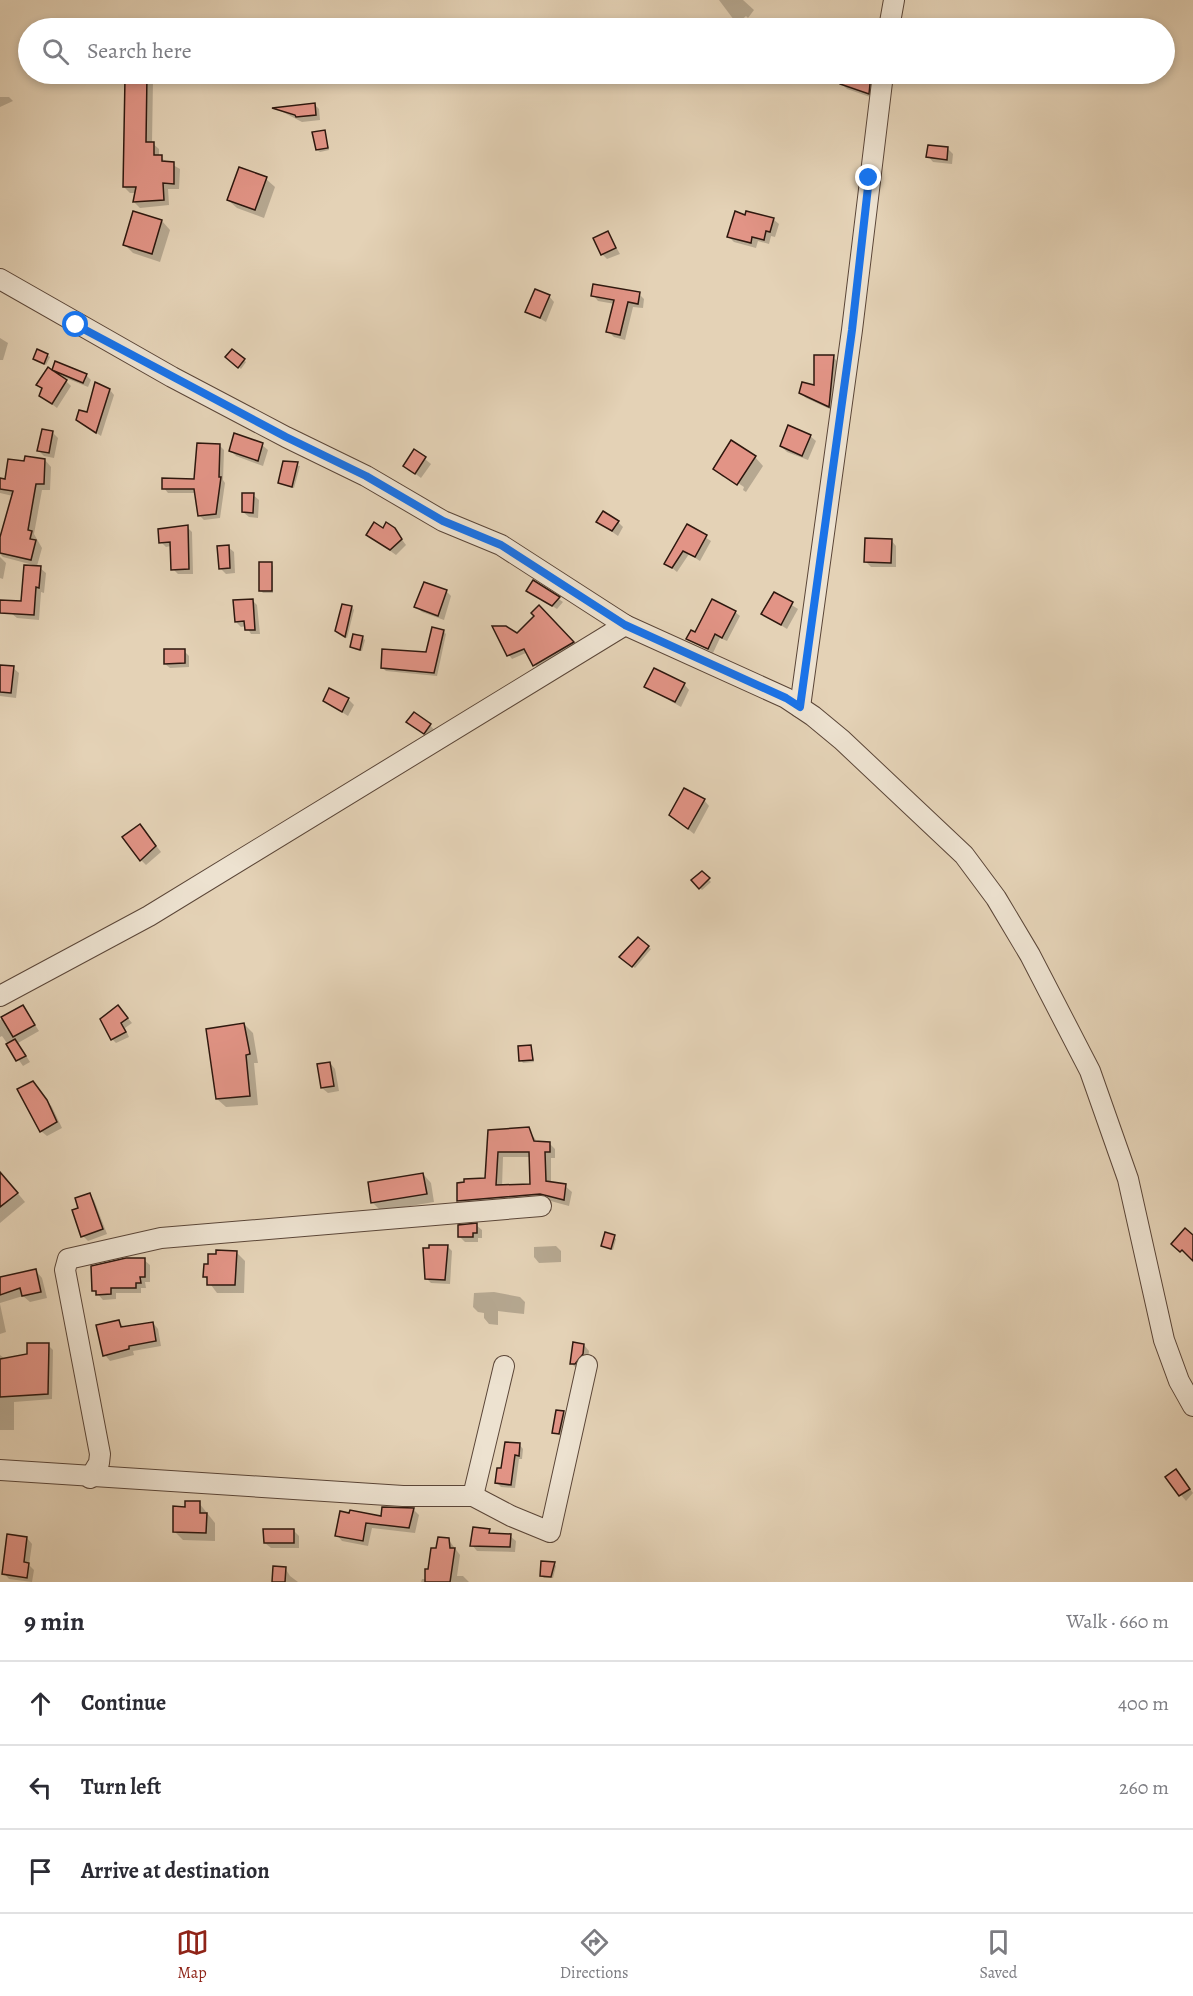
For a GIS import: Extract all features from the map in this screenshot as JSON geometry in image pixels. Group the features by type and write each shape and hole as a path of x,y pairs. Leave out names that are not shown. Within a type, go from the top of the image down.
{"street":[{"path":"891,18 894,0"},
{"path":"800,707 852,330 882,84"},
{"path":"0,279 76,325 223,404 366,476 443,521 501,545 625,625 786,698 842,740 963,855 996,898 1030,955 1090,1071 1110,1123 1137,1217 1164,1340 1179,1381 1193,1406"},
{"path":"0,996 149,916 625,625"},
{"path":"90,1478 99,1463 100,1454 65,1270 68,1259 161,1238 541,1206"},
{"path":"0,1470 90,1478 403,1496 473,1496 511,1516 550,1532 588,1365"},
{"path":"473,1496 504,1366"}],"building":[{"path":"125,84 147,84 146,142 154,142 154,155 162,155 162,161 174,162 174,184 163,183 164,200 133,202 136,187 123,187"},
{"path":"840,84 870,84 869,94"},
{"path":"315,103 316,115 296,117 272,108"},
{"path":"325,130 328,148 316,150 312,132"},
{"path":"928,145 948,147 947,160 926,157"},
{"path":"239,167 267,177 255,210 227,200"},
{"path":"133,211 162,220 152,254 123,245"},
{"path":"735,211 745,215 746,211 774,218 770,232 766,231 764,240 752,237 751,243 727,237"},
{"path":"608,231 616,248 601,255 593,238"},
{"path":"593,284 640,292 638,304 628,302 620,335 606,332 614,300 591,296"},
{"path":"535,289 550,295 540,318 525,312"},
{"path":"37,349 48,354 44,364 33,359"},
{"path":"232,349 245,359 238,368 225,357"},
{"path":"814,355 834,355 829,407 799,393 802,382 814,385"},
{"path":"55,361 87,374 83,383 52,370"},
{"path":"48,367 67,380 52,404 39,396 42,388 36,385"},
{"path":"95,382 110,389 96,433 76,420 79,410 87,412"},
{"path":"788,425 811,435 802,456 780,446"},
{"path":"42,429 53,431 49,453 37,451"},
{"path":"234,433 263,443 258,461 229,451"},
{"path":"731,440 756,456 737,485 713,469"},
{"path":"197,443 220,444 219,477 221,477 216,514 198,516 194,489 162,489 162,478 194,479"},
{"path":"414,449 426,457 415,474 403,466"},
{"path":"25,456 45,459 44,484 36,484 28,530 32,531 30,539 36,540 31,560 0,553 0,537 13,491 0,489 0,478 5,479 8,459 24,461"},
{"path":"283,461 298,462 292,487 278,483"},
{"path":"242,493 254,493 253,513 242,512"},
{"path":"603,511 619,521 612,531 596,522"},
{"path":"374,522 383,528 386,522 395,528 402,539 390,550 366,535"},
{"path":"687,524 707,535 695,557 683,551 672,568 664,564"},
{"path":"188,525 189,569 171,570 170,542 159,543 158,529"},
{"path":"865,538 892,539 891,563 864,562"},
{"path":"229,545 230,568 219,569 217,546"},
{"path":"259,562 272,562 272,591 259,591"},
{"path":"24,565 41,566 39,588 36,587 34,615 0,613 0,600 21,601"},
{"path":"533,580 560,597 552,606 526,591"},
{"path":"424,582 447,590 438,616 414,607"},
{"path":"774,592 793,602 781,625 761,614"},
{"path":"253,599 255,630 245,630 244,621 235,622 233,600"},
{"path":"712,599 736,611 722,638 715,634 708,649 686,639 691,630 695,632"},
{"path":"342,604 352,606 345,637 335,631"},
{"path":"539,605 574,642 533,666 524,649 507,656 492,626 506,626 517,633 534,616 531,613"},
{"path":"432,627 444,630 434,673 381,668 382,649 426,652"},
{"path":"353,634 363,636 360,650 350,647"},
{"path":"164,649 185,649 185,663 164,664"},
{"path":"0,665 14,666 11,693 0,692"},
{"path":"654,668 685,683 675,702 644,687"},
{"path":"329,688 349,698 342,712 323,701"},
{"path":"414,712 431,724 424,734 406,722"},
{"path":"684,788 705,799 688,829 669,815"},
{"path":"140,824 156,846 140,861 122,837"},
{"path":"702,871 710,878 699,889 691,880"},
{"path":"638,937 649,946 632,967 619,957"},
{"path":"23,1005 35,1025 13,1037 1,1017"},
{"path":"118,1005 128,1018 121,1023 126,1032 111,1040 100,1019"},
{"path":"244,1023 250,1054 246,1055 250,1096 216,1099 206,1029"},
{"path":"15,1039 26,1056 16,1061 6,1044"},
{"path":"531,1045 533,1060 519,1061 518,1046"},
{"path":"330,1062 334,1086 321,1088 317,1064"},
{"path":"33,1081 47,1100 57,1122 40,1132 17,1089"},
{"path":"529,1127 534,1141 550,1142 550,1152 545,1152 546,1181 566,1184 564,1200 540,1194 457,1201 457,1183 464,1182 464,1179 485,1178 488,1130","holes":["498,1152 529,1152 530,1184 496,1185"]},
{"path":"0,1172 18,1193 0,1207"},
{"path":"423,1173 427,1194 371,1203 368,1182"},
{"path":"90,1193 103,1229 81,1237 72,1210 78,1208 75,1198"},
{"path":"477,1223 477,1233 473,1233 473,1237 458,1237 458,1225"},
{"path":"1185,1228 1193,1235 1193,1261 1182,1250 1180,1252 1171,1244"},
{"path":"605,1232 615,1235 611,1249 601,1246"},
{"path":"429,1245 448,1245 445,1280 425,1279 423,1248 429,1248"},
{"path":"216,1250 237,1251 235,1285 207,1285 207,1277 203,1277 204,1264 208,1264 208,1254 216,1254"},
{"path":"126,1258 145,1258 145,1277 140,1277 141,1283 136,1283 136,1288 111,1288 111,1294 96,1295 96,1291 92,1291 91,1266"},
{"path":"36,1269 41,1292 22,1296 20,1288 0,1295 0,1277"},
{"path":"119,1320 121,1327 153,1322 156,1341 129,1346 129,1349 103,1356 96,1325"},
{"path":"573,1342 584,1344 583,1354 575,1364 570,1364"},
{"path":"27,1343 49,1343 48,1394 0,1397 0,1359 27,1354"},
{"path":"556,1410 564,1411 559,1434 552,1433"},
{"path":"505,1442 520,1443 519,1456 515,1455 511,1485 495,1483 497,1468 501,1468"},
{"path":"1176,1469 1190,1489 1179,1496 1165,1477"},
{"path":"185,1501 200,1501 200,1513 207,1513 206,1533 173,1532 173,1506 185,1507"},
{"path":"382,1507 414,1508 409,1528 366,1523 363,1541 335,1536 340,1511 349,1513 350,1510 381,1516"},
{"path":"473,1527 490,1529 489,1533 511,1534 510,1547 470,1546"},
{"path":"263,1529 294,1529 294,1543 264,1543"},
{"path":"7,1534 27,1537 24,1562 29,1563 27,1578 2,1574"},
{"path":"438,1537 449,1538 450,1548 455,1548 450,1582 425,1582 425,1569 428,1569 431,1548 436,1548"},
{"path":"541,1561 555,1562 551,1577 540,1576"},
{"path":"273,1566 286,1567 285,1582 272,1582"}],"route":[{"path":"76,325 286,437 366,476 443,521 501,545 625,625 786,698 800,707 852,330 869,178"}]}
